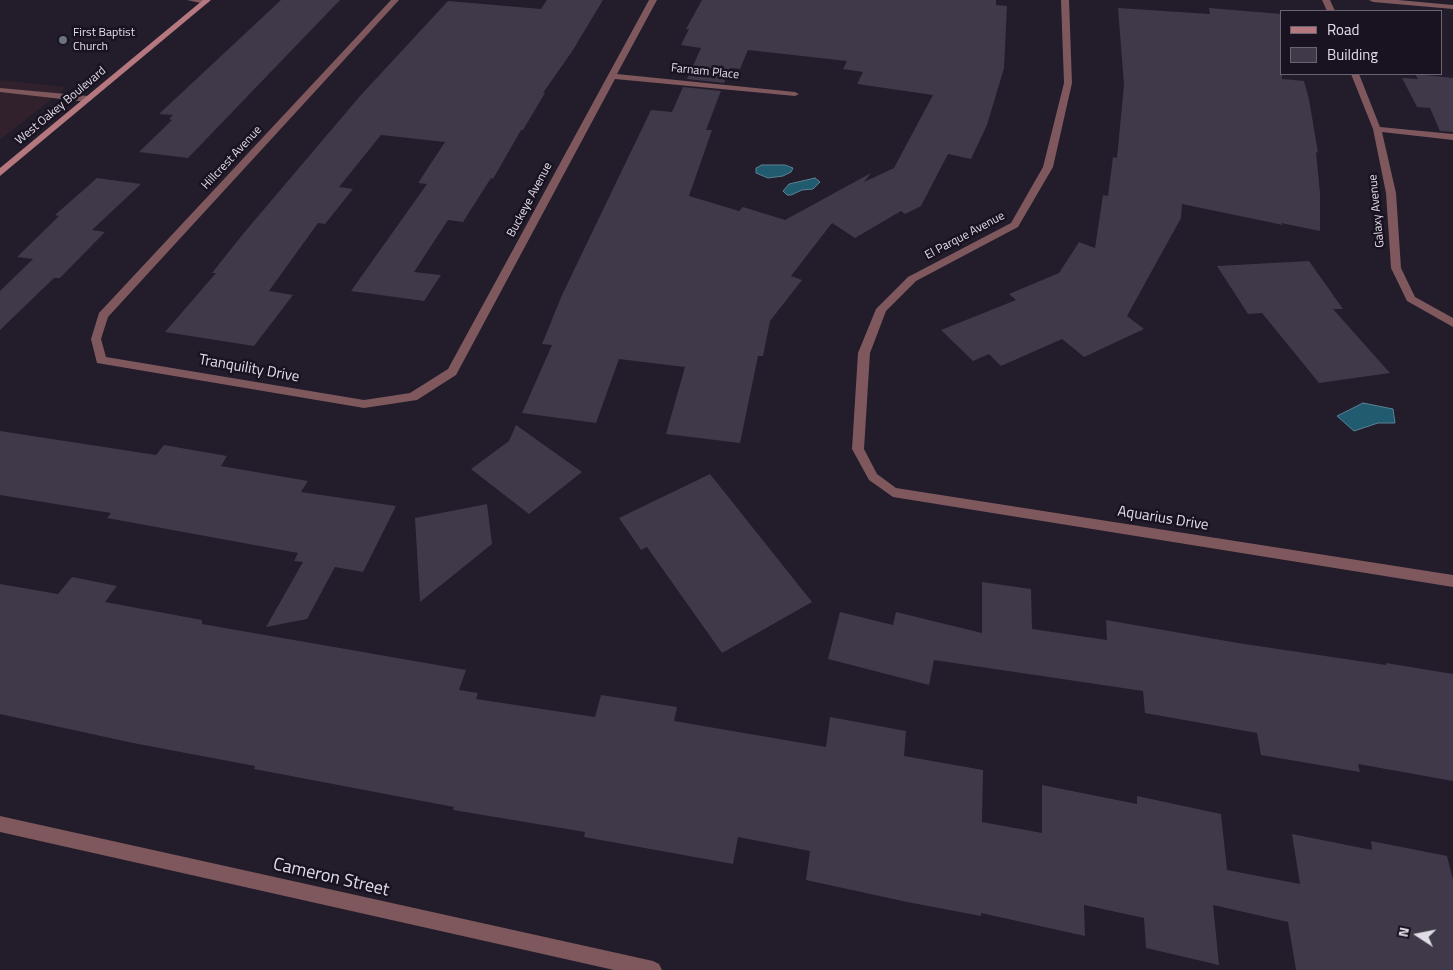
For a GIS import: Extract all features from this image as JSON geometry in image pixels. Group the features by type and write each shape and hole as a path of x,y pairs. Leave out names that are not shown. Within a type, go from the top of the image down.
{"main road":[{"name":"West Oakey Boulevard","path":"0,173 206,1"}],"street":[{"path":"191,0 206,1"},
{"name":"Hillcrest Avenue","path":"96,339 102,316 395,0"},
{"name":"Buckeye Avenue","path":"413,397 452,372 653,0"},
{"name":"El Parque Avenue","path":"873,477 858,449 864,353 881,310 912,279 1015,225 1048,167 1068,84 1065,0"},
{"path":"1373,0 1453,7"},
{"name":"Galaxy Avenue","path":"1355,75 1377,129 1391,193 1396,268 1411,299 1453,323"},
{"name":"Farnam Place","path":"612,76 795,94"},
{"path":"0,90 88,99"},
{"path":"1377,129 1453,137"},
{"name":"Tranquility Drive","path":"96,339 102,360 364,404 413,397"},
{"name":"Aquarius Drive","path":"873,477 893,492 1453,581"},
{"name":"Cameron Street","path":"0,824 653,970"}],"shaded area":[{"path":"0,80 67,87 0,140"}],"water":[{"path":"762,165 785,165 793,168 791,172 783,176 768,178 756,173 756,168"},
{"path":"815,178 820,182 813,189 802,190 791,195 787,195 783,191 789,184"},
{"path":"1363,403 1393,409 1395,423 1378,423 1354,431 1337,416"}],"building":[{"path":"281,0 340,0 188,158 139,152 172,120 169,119 173,115 159,114"},
{"path":"547,0 603,0 573,50 543,93 545,93 493,179 491,178 463,222 448,220 414,272 441,275 424,301 351,291 427,184 418,183 445,142 381,135 339,187 353,189 325,224 318,223 269,291 293,295 254,346 165,332 216,273 212,273 243,234 360,96 448,1 541,9"},
{"path":"702,0 996,0 996,5 1007,6 1004,68 987,125 971,159 948,154 921,206 905,214 901,211 855,238 832,223 791,276 802,280 770,321 763,356 758,356 740,443 666,434 685,367 619,359 596,423 522,413 552,345 542,344 562,295 651,110 672,112 683,87 721,91 706,130 712,130 689,196 739,211 743,207 785,220 871,173 864,182 894,168 933,95 857,84 863,72 843,69 847,61 748,50 740,69 730,68 724,83 687,79 701,48 681,45 689,29 686,29"},
{"path":"1118,8 1210,14 1209,8 1280,14 1280,75 1282,75 1282,79 1304,81 1309,99 1318,153 1316,152 1320,193 1320,231 1182,204 1181,218 1127,316 1144,329 1084,357 1062,339 1001,366 989,354 973,361 941,330 1016,300 1009,294 1059,273 1079,242 1095,248 1103,195 1108,196 1113,157 1117,158 1124,85"},
{"path":"1416,75 1453,78 1453,132 1440,131 1430,108 1417,107 1402,78 1418,79"},
{"path":"97,178 141,184 92,230 105,232 60,278 54,278 0,330 0,291 33,259 17,257 59,216 55,215"},
{"path":"1309,261 1343,309 1333,309 1390,373 1319,383 1262,313 1248,314 1217,266"},
{"path":"516,425 582,472 529,514 471,469 509,441"},
{"path":"0,431 156,455 164,445 227,456 221,466 308,481 301,492 396,506 363,572 335,567 307,619 266,627 303,562 294,561 298,553 107,518 111,513 0,495"},
{"path":"710,474 812,602 722,653 647,547 641,550 619,518"},
{"path":"487,504 492,544 420,602 415,518"},
{"path":"72,577 117,586 105,602 202,620 202,624 466,670 459,690 478,693 476,699 595,717 601,695 677,707 674,721 826,747 830,717 906,731 904,756 983,770 982,822 1042,833 1042,785 1137,804 1137,796 1221,814 1227,870 1300,884 1292,834 1372,850 1371,841 1447,856 1453,880 1453,970 1296,970 1288,922 1213,905 1219,965 1146,948 1144,918 1084,905 1085,936 981,913 981,916 806,880 810,851 738,837 733,864 584,837 585,832 453,810 454,807 254,769 255,766 133,743 0,714 0,584 58,594"},
{"path":"982,582 1031,589 1032,629 1107,640 1106,620 1238,643 1453,674 1453,781 1358,764 1360,772 1261,755 1257,733 1145,713 1143,691 934,660 929,685 828,659 840,612 893,625 896,612 982,633"}],"place":[{"name":"First Baptist Church","path":"63,40"}]}
